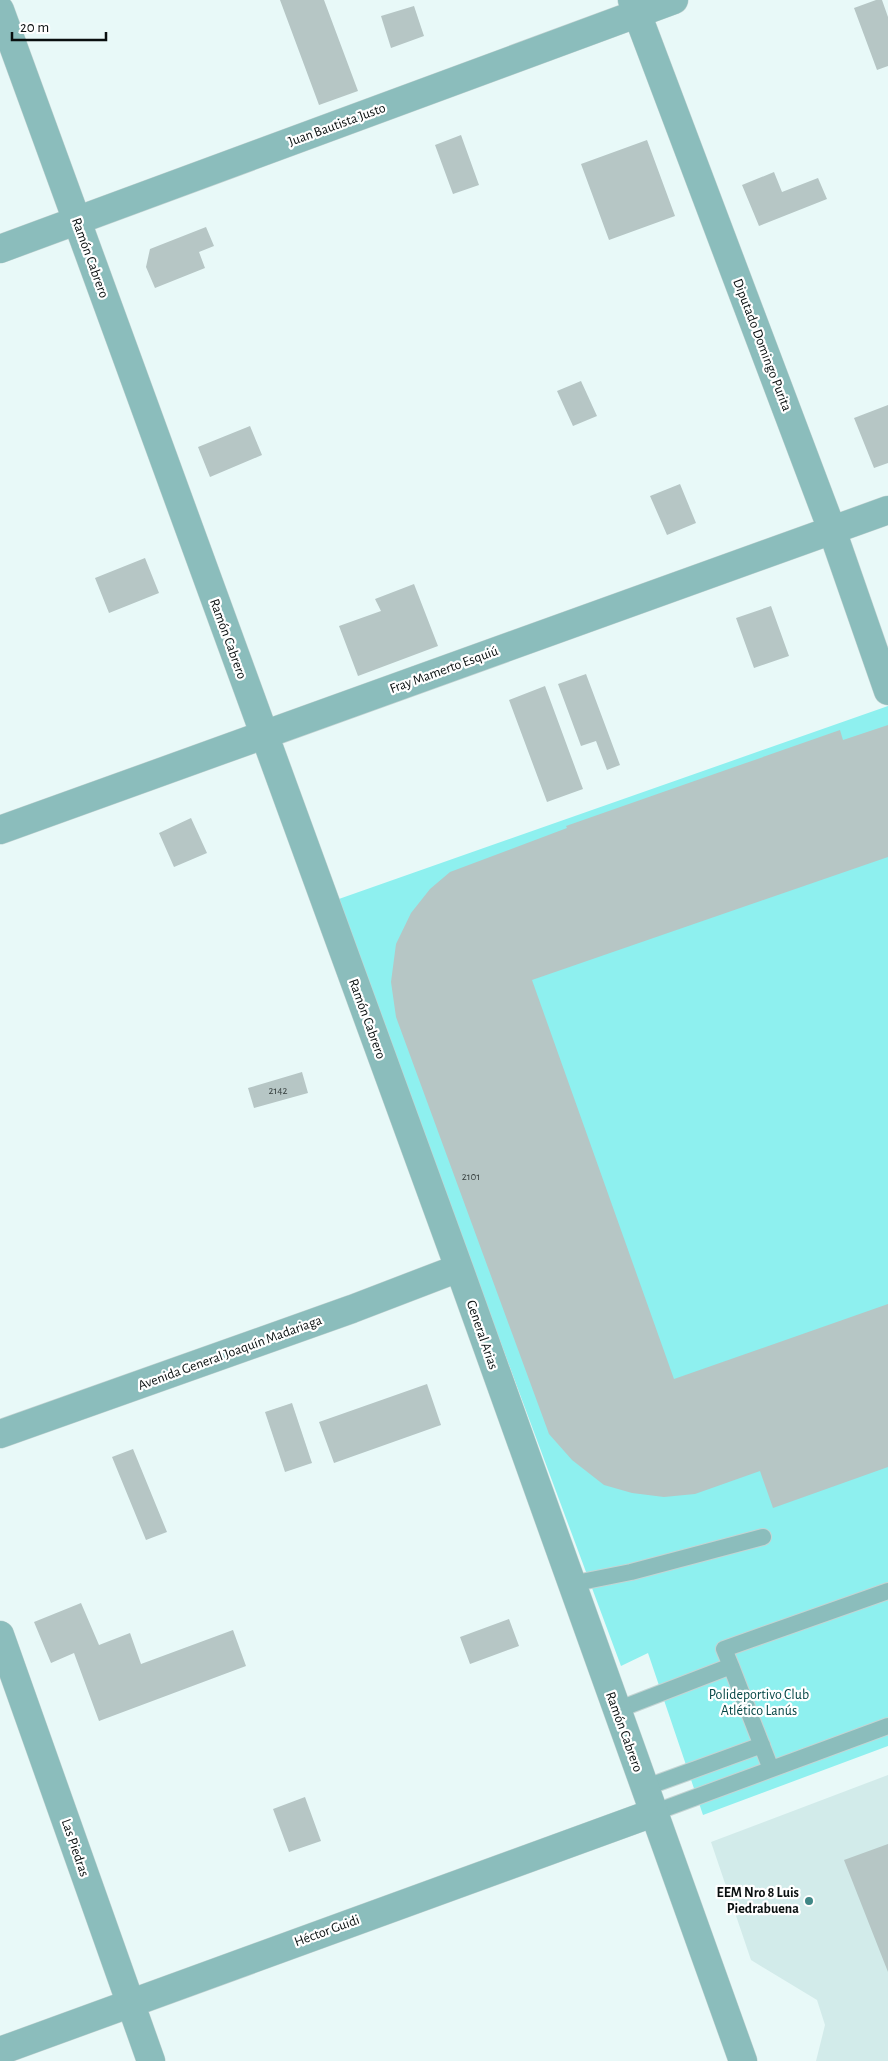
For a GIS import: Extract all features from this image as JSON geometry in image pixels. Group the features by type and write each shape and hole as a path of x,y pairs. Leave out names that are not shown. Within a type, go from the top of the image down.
{"street":[{"name":"Juan Bautista Justo","path":"0,249 635,7 674,0"},
{"name":"Diputado Domingo Purita","path":"635,7 832,530 888,691"},
{"name":"Ramón Cabrero","path":"0,10 459,1268"},
{"name":"Fray Mamerto Esquiú","path":"0,830 888,510"},
{"name":"General Arias","path":"459,1268 505,1402"},
{"name":"Avenida General Joaquín Madariaga","path":"0,1434 352,1309 459,1268"},
{"name":"Ramón Cabrero","path":"505,1402 743,2061"},
{"name":"Las Piedras","path":"0,1635 151,2061"},
{"name":"Héctor Guidi","path":"0,2051 649,1800"}],"lane":[{"path":"571,1584 631,1572 763,1537"},
{"path":"771,1769 724,1649 888,1591"},
{"path":"617,1710 731,1666"},
{"path":"649,1800 771,1769 888,1726"},
{"path":"649,1800 762,1746"}],"shaded area":[{"name":"EEM Nro 8 Luis Piedrabuena","path":"888,1775 888,2061 816,2061 825,2025 817,2000 751,1960 711,1842"}],"green space":[{"name":"Polideportivo Club Atlético Lanús","path":"888,706 888,1746 703,1815 648,1653 621,1666 336,900"}],"building":[{"path":"280,0 324,0 358,91 319,105"},
{"path":"876,0 882,0 888,17 888,66 877,70 854,8"},
{"path":"414,6 424,36 391,48 381,16"},
{"path":"461,135 479,185 453,194 435,145"},
{"path":"647,140 675,216 609,240 581,164"},
{"path":"774,172 782,192 818,178 827,199 759,226 742,185"},
{"path":"206,227 214,246 199,252 205,268 155,288 146,267 150,249"},
{"path":"581,381 597,416 573,426 557,391"},
{"path":"888,405 888,463 874,468 854,418"},
{"path":"250,426 262,455 210,477 198,447"},
{"path":"680,484 696,523 667,535 650,496"},
{"path":"145,558 159,593 109,613 95,578"},
{"path":"414,584 438,646 358,676 339,626 381,611 375,599"},
{"path":"771,606 789,656 754,668 736,618"},
{"path":"586,674 620,765 607,770 596,741 581,746 558,684"},
{"path":"545,686 583,789 547,802 509,700"},
{"path":"888,725 888,857 532,980 674,1379 888,1304 888,1467 773,1508 760,1471 695,1494 664,1497 632,1493 604,1485 572,1460 549,1434 396,1017 391,982 396,944 411,913 430,889 450,872 567,828 566,826 840,730 843,740"},
{"path":"191,818 207,853 174,867 159,833"},
{"path":"302,1072 308,1093 254,1108 248,1088"},
{"path":"427,1384 441,1425 334,1463 319,1422"},
{"path":"292,1403 312,1463 285,1472 265,1412"},
{"path":"133,1449 167,1532 146,1540 112,1457"},
{"path":"81,1603 99,1645 130,1633 141,1664 233,1630 246,1666 99,1721 74,1653 51,1663 34,1622"},
{"path":"509,1619 519,1646 470,1664 460,1637"},
{"path":"305,1797 321,1841 289,1852 273,1809"},
{"path":"888,1844 888,1972 844,1860"}],"place":[{"name":"EEM Nro 8 Luis Piedrabuena","path":"809,1901"}]}
